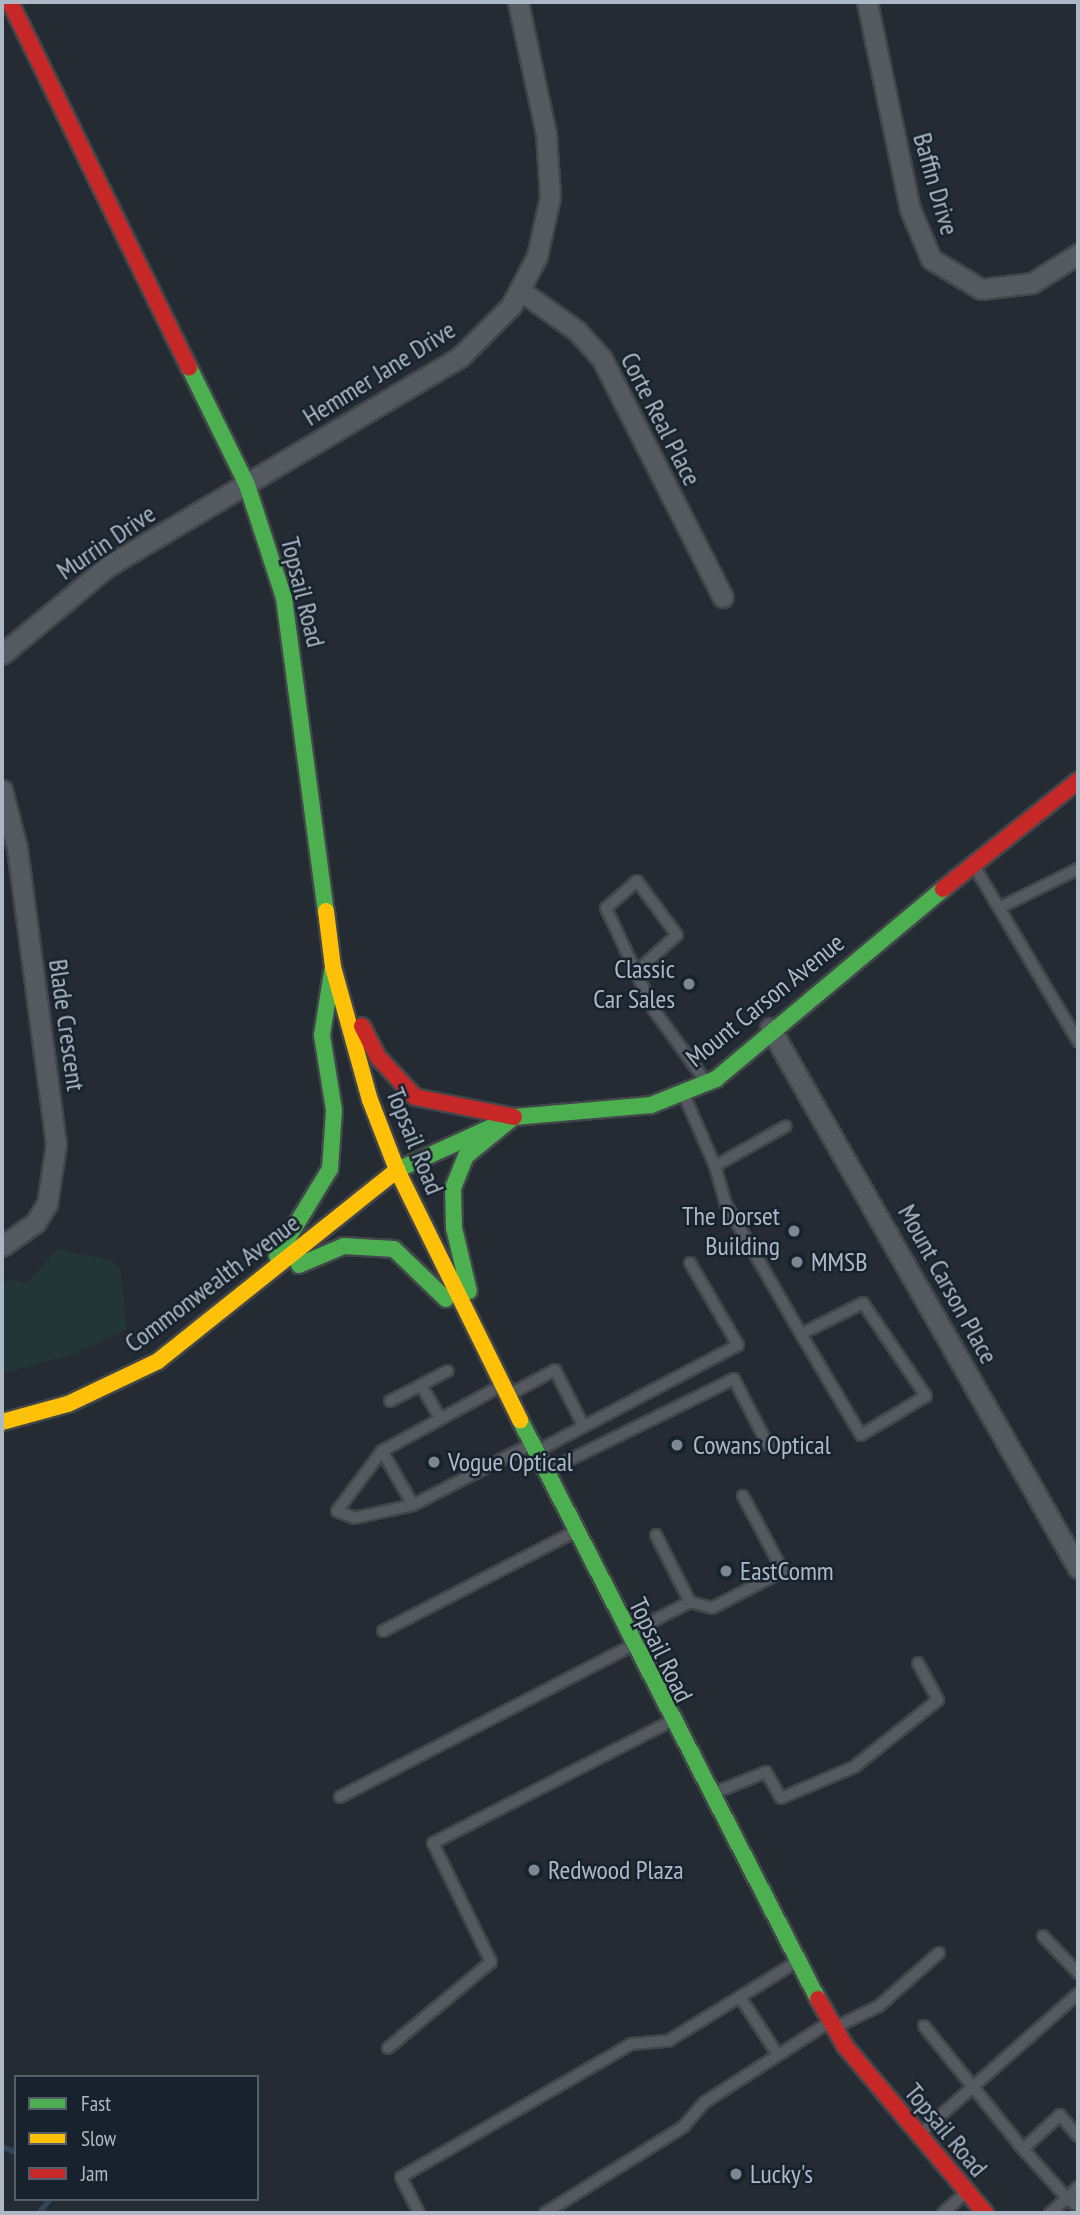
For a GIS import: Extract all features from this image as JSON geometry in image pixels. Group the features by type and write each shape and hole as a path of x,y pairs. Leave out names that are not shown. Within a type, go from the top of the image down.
{"main road":[{"name":"Topsail Road","path":"10,2 247,485 284,598 298,672 333,967 370,1100 397,1170 628,1640 707,1796 797,1962 833,2025 918,2136 985,2213"},
{"name":"Mount Carson Avenue","path":"397,1170 434,1148 514,1117 619,1110 684,1094 707,1082 770,1028 1078,781"},
{"path":"333,967 377,1057 406,1090 432,1104 514,1117"},
{"path":"256,1286 330,1169 334,1110 322,1035 333,967"},
{"path":"481,1342 454,1228 453,1188 466,1156 514,1117"},
{"name":"Commonwealth Avenue","path":"2,1422 68,1404 158,1361 256,1286 397,1170"},
{"path":"256,1286 344,1246 394,1249 421,1270 481,1342"}],"street":[{"name":"Hemmer Jane Drive","path":"247,485 461,356 521,291 543,238 551,176 519,2"},
{"name":"Baffin Drive","path":"867,2 910,209 931,259 981,289 1032,283 1078,254"},
{"name":"Corte Real Place","path":"521,291 577,331 602,359 723,597"},
{"name":"Murrin Drive","path":"2,654 108,566 247,485"},
{"name":"Blade Crescent","path":"2,790 17,848 56,1144 47,1204 35,1223 2,1246"},
{"name":"Mount Carson Place","path":"770,1028 1078,1568"}],"lane":[{"path":"974,865 1003,906 1078,1041"},
{"path":"1003,906 1078,869"},
{"path":"636,972 677,935 637,881 606,908 636,972 654,1010 707,1082"},
{"path":"684,1094 715,1166 726,1203 801,1334 861,1435 926,1396 863,1303 801,1334"},
{"path":"715,1166 786,1126"},
{"path":"583,1425 555,1370 441,1419 382,1451 337,1511 354,1518 413,1504 583,1425 738,1345 690,1263"},
{"path":"390,1401 447,1371"},
{"path":"546,1472 734,1379 768,1445"},
{"path":"421,1385 441,1419"},
{"path":"382,1451 413,1504"},
{"path":"340,1797 628,1640 690,1602 712,1608 782,1570 743,1496"},
{"path":"383,1631 575,1531"},
{"path":"656,1535 690,1602"},
{"path":"707,1796 766,1772 781,1798 854,1767 938,1700 918,1663"},
{"path":"388,2048 491,1962 432,1843 670,1723"},
{"path":"1043,1936 1078,1973"},
{"path":"545,2213 683,2127 705,2102 778,2055 833,2025 879,2006 939,1953"},
{"path":"419,2213 401,2177 631,2044 668,2041 797,1962"},
{"path":"918,2136 1078,1994"},
{"path":"740,1997 778,2055"},
{"path":"924,2025 1023,2149 1078,2207"},
{"path":"1023,2149 1060,2115 1078,2136"},
{"path":"1050,2213 1078,2187"},
{"path":"943,2213 965,2193"}],"green space":[{"path":"57,1249 113,1261 120,1271 127,1329 74,1354 2,1374 2,1284 8,1279 28,1283"}],"waterway":[{"path":"2,2147 14,2151"},
{"path":"39,2213 48,2201"}],"traffic: fast":[{"path":"189,367 247,485 284,598 326,911"},
{"path":"397,1170 514,1117 651,1105 716,1079 943,889"},
{"path":"277,1256 330,1169 334,1110 322,1035 332,972"},
{"path":"469,1291 454,1228 453,1188 466,1156 514,1117"},
{"path":"299,1265 344,1246 394,1249 446,1299"},
{"path":"520,1420 818,1999"}],"traffic: slow":[{"path":"326,911 333,967 370,1100 397,1170 520,1420"},
{"path":"2,1422 68,1404 158,1361 397,1170"}],"traffic: jam":[{"path":"10,2 189,367"},
{"path":"943,889 1078,781"},
{"path":"362,1026 378,1057 415,1097 514,1117"},
{"path":"818,1999 845,2046 985,2213"}],"place":[{"name":"Classic Car Sales","path":"689,984"},
{"name":"The Dorset Building","path":"794,1231"},
{"name":"MMSB","path":"797,1262"},
{"name":"Cowans Optical","path":"677,1445"},
{"name":"Vogue Optical","path":"434,1462"},
{"name":"EastComm","path":"726,1571"},
{"name":"Redwood Plaza","path":"534,1870"},
{"name":"Lucky's","path":"736,2174"}]}
